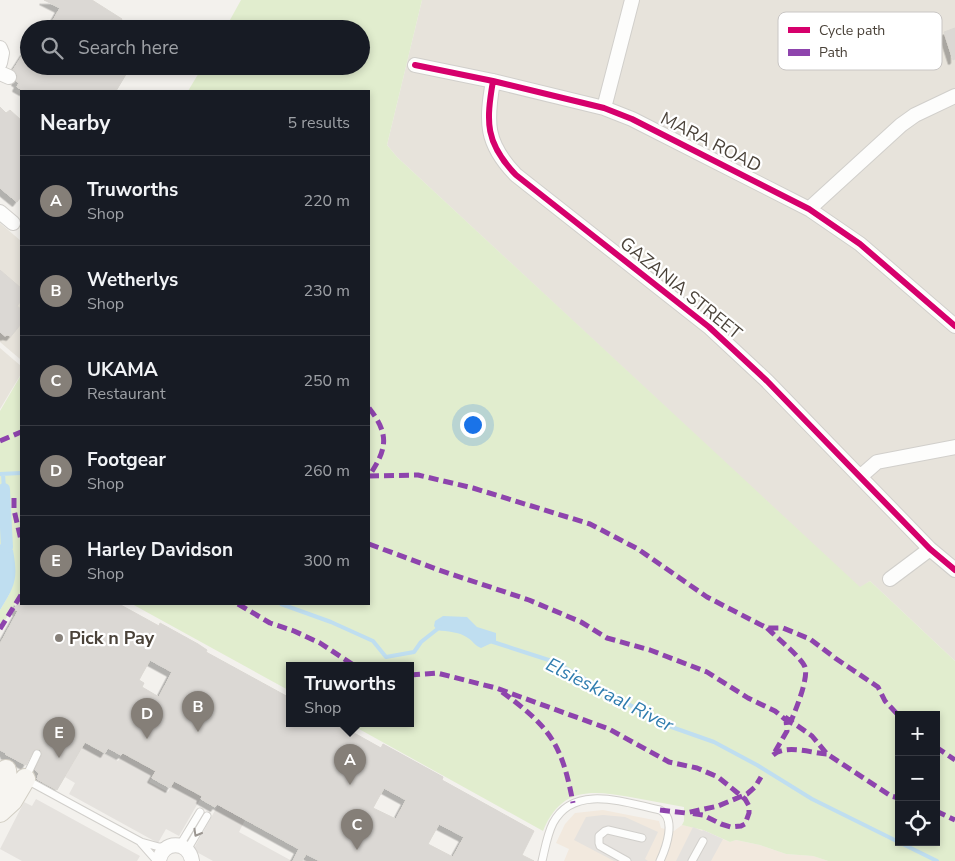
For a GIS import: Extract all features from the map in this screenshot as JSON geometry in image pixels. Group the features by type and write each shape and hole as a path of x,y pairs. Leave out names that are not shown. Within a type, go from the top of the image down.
{"main road":[{"path":"0,807 8,790 12,774"},
{"path":"0,812 12,801 12,774"}],"street":[{"path":"604,108 632,0"},
{"path":"0,48 2,53 0,63"},
{"name":"MARA ROAD","path":"415,65 493,81 604,108 638,122 809,209 860,244 955,326"},
{"name":"GAZANIA STREET","path":"493,81 489,106 489,125 492,139 497,151 516,175 709,327 767,381 930,548 955,570"},
{"path":"809,209 901,125 915,115 955,96"},
{"path":"0,212 13,223"},
{"path":"861,476 877,462 955,447"},
{"path":"890,580 930,548"},
{"path":"158,861 160,854 185,854"}],"lane":[{"path":"37,754 12,774 141,842 185,854 204,814"},
{"path":"542,861 550,829 560,814 573,803 592,798 665,812 669,825 660,861"},
{"path":"627,861 600,846 599,836 608,830 642,838"},
{"path":"692,861 702,841"},
{"path":"141,842 158,861"}],"shaded area":[{"path":"422,0 955,0 955,661 870,581 860,588 397,157 387,145"},
{"path":"0,223 20,240 20,359 0,342"},
{"path":"0,348 20,365 20,376 0,409"},
{"path":"84,743 118,761 123,753 155,771 149,782 168,792 174,781 202,796 179,836 166,829 158,843 69,794 75,783 65,777"},
{"path":"36,799 140,856 137,861 22,861 0,849 24,802 32,806"},
{"path":"218,805 245,820 239,832 292,861 213,861 193,850"},
{"path":"603,810 659,821 661,828 674,831 682,825 696,828 730,842 736,840 760,845 786,854 813,856 828,861 564,861 569,849 556,843 565,824 575,813"},
{"path":"603,815 625,817 658,832 645,859 648,861 614,861 574,840 586,817"},
{"path":"693,827 723,839 711,861 676,861"}],"green space":[{"path":"241,0 422,0 387,145 397,157 860,587 870,581 955,661 955,861 828,861 813,856 786,854 760,845 736,840 730,842 703,830 682,825 684,821 684,807 602,793 590,793 568,799 550,817 543,831 355,727 414,727 414,662 286,662 286,689 134,605 370,605 370,90 189,90 198,75 370,75 370,20 230,20"},
{"path":"20,377 20,595 0,629 0,610 10,593 7,547 0,544 0,411"}],"water":[{"path":"0,544 13,550 15,575 9,594 0,610"},
{"path":"443,616 467,617 477,627 496,633 496,641 481,648 460,634 437,630 434,626 435,621"}],"building":[{"path":"44,0 92,0 122,19 53,20 60,8"},
{"path":"955,28 955,59 953,60 944,32"},
{"path":"20,59 20,75 126,75 117,90 22,90 17,87 19,83 16,81 18,76 13,70"},
{"path":"0,107 6,113 10,110 20,119 20,198 17,202 0,188"},
{"path":"0,270 20,287 20,302 17,306 20,308 20,325 11,336 5,336 0,332"},
{"path":"19,601 20,605 121,605 159,626 160,623 198,644 207,650 206,652 286,696 286,727 343,727 381,748 383,744 443,777 442,780 534,831 522,855 534,861 320,861 306,854 302,861 293,861 299,849 217,804 215,807 201,799 202,796 174,781 170,788 152,778 156,771 123,753 121,755 108,748 105,753 85,742 57,790 37,779 39,773 35,770 42,754 40,749 34,750 26,765 0,750 0,644 18,611 14,609","holes":["150,660 172,672 159,697 142,687 144,683 139,680","384,788 406,800 396,819 373,808","439,824 464,837 453,857 428,844"]}],"waterway":[{"name":"Elsieskraal River","path":"0,474 20,473"},
{"path":"3,474 4,489"},
{"path":"4,489 7,547"},
{"name":"Elsieskraal River","path":"284,605 331,622 373,641 386,657 414,652 421,642 440,627"},
{"name":"Elsieskraal River","path":"490,641 555,662 663,724 714,742 757,765 812,799 937,861"}],"marked path":[{"path":"370,409 380,426 384,442 380,458 370,474"},
{"path":"0,441 20,432"},
{"path":"370,476 418,475 473,488 590,524 638,549 707,597 767,628 783,628 810,639 878,687 885,701 895,712"},
{"path":"14,498 14,510 20,536"},
{"path":"370,544 529,600 581,622 607,638 650,650 707,672 748,698 775,711 786,720 787,731 773,755"},
{"path":"0,629 20,597"},
{"path":"240,605 270,623 320,643 349,662"},
{"path":"767,628 794,653 805,667 803,688 789,726"},
{"path":"414,675 437,673 496,688 609,729 669,762 697,768 718,777 745,799 749,806 749,813 745,824 741,826 731,827 703,815 690,813"},
{"path":"502,692 532,716 551,738 564,766 573,803"},
{"path":"785,717 812,736 827,754 895,797"},
{"path":"773,755 785,750 827,754"},
{"path":"940,750 955,760"},
{"path":"660,810 686,813 718,806 747,794 755,787 761,777"},
{"path":"940,813 955,820"}],"cycle path":[{"path":"415,65 493,81 604,108 632,119 809,209 860,244 955,326"},
{"path":"493,81 489,108 490,131 498,153 516,175 709,327 767,381 930,549 955,570"}],"place":[{"name":"Pick n Pay","path":"59,638"},
{"name":"Wetherlys","path":"198,732"},
{"name":"Footgear","path":"147,739"},
{"name":"Harley Davidson","path":"59,758"},
{"name":"Truworths","path":"350,785"},
{"name":"UKAMA","path":"357,850"}]}
